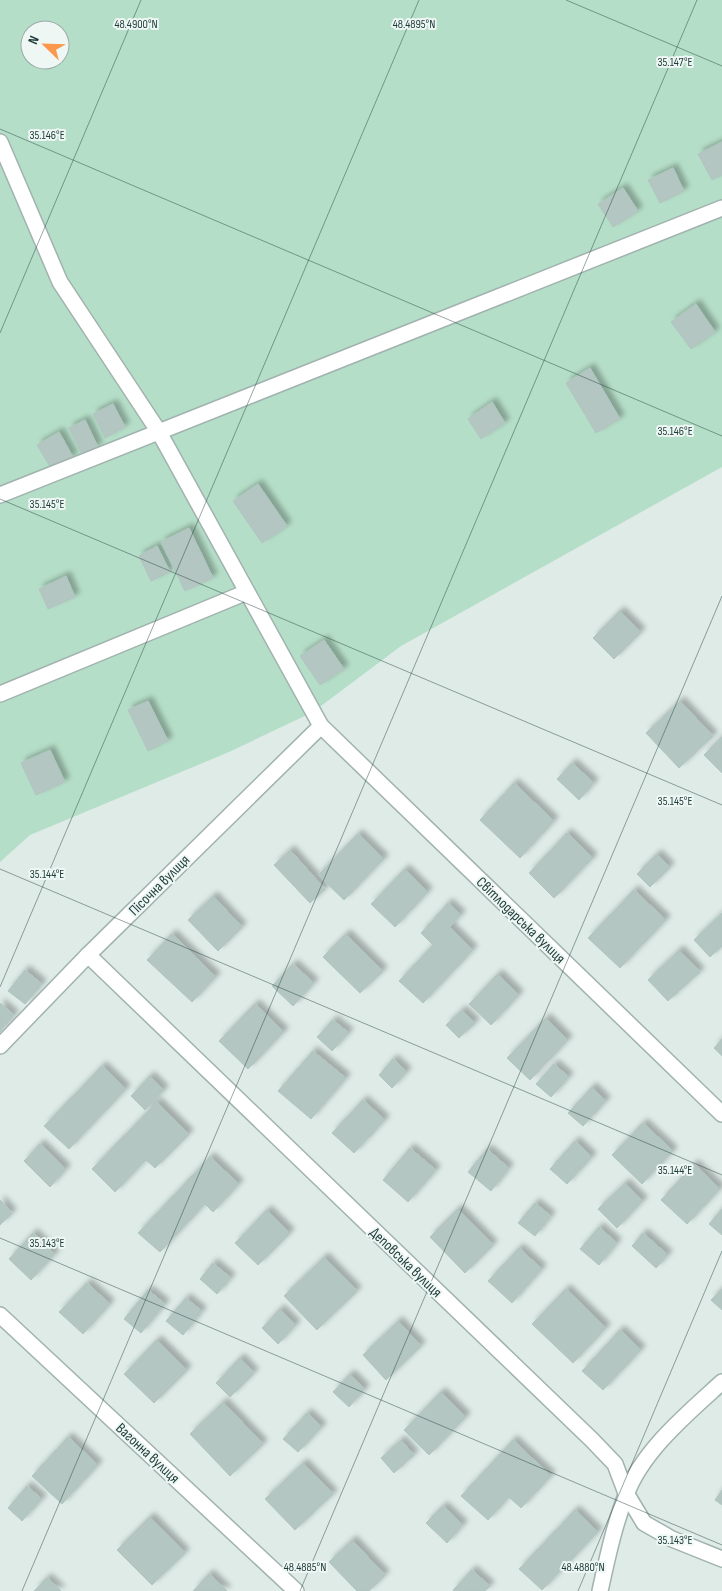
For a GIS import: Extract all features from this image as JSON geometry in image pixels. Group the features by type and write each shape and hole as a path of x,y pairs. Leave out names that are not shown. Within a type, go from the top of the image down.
{"street":[{"name":"Світлодарська вулиця","path":"0,142 60,282 159,432 321,726 722,1114"},
{"path":"0,494 722,208"},
{"path":"0,694 247,592"},
{"name":"Пісочна вулиця","path":"0,1046 88,955 321,726"},
{"name":"Деповська вулиця","path":"88,955 592,1440 615,1464 626,1493 644,1523 672,1539 722,1559"},
{"name":"Вагонна вулиця","path":"0,1315 296,1591"},
{"path":"600,1591 614,1530 626,1493 647,1458 672,1428 722,1382"}],"green space":[{"path":"0,0 722,0 722,467 401,646 313,712 229,752 30,835 0,862"}],"building":[{"path":"722,142 722,175 712,180 698,154"},
{"path":"673,168 684,191 660,203 648,180"},
{"path":"623,188 638,211 613,227 598,204"},
{"path":"696,304 715,332 691,349 671,322"},
{"path":"590,368 620,419 596,433 566,383"},
{"path":"492,402 505,423 481,439 468,419"},
{"path":"113,404 125,427 105,438 93,414"},
{"path":"85,420 98,447 82,455 69,428"},
{"path":"59,432 73,457 52,470 37,445"},
{"path":"258,484 287,526 262,543 233,501"},
{"path":"189,528 213,578 185,591 161,542"},
{"path":"157,546 170,572 151,581 139,556"},
{"path":"66,576 75,597 48,609 39,589"},
{"path":"620,611 641,632 614,659 593,638"},
{"path":"324,640 344,669 320,685 300,656"},
{"path":"148,701 168,741 148,751 128,710"},
{"path":"680,701 713,736 679,768 646,733"},
{"path":"722,737 722,773 704,755"},
{"path":"50,750 65,782 36,795 21,763"},
{"path":"572,763 594,783 579,800 557,779"},
{"path":"514,783 554,821 520,858 480,820"},
{"path":"567,833 593,858 554,898 529,873"},
{"path":"358,834 384,859 344,900 318,875"},
{"path":"290,850 325,889 310,903 274,865"},
{"path":"657,854 670,867 650,887 637,874"},
{"path":"405,869 428,892 395,927 371,904"},
{"path":"634,890 666,920 620,968 588,938"},
{"path":"213,896 242,927 218,951 188,920"},
{"path":"448,903 461,915 433,945 421,933"},
{"path":"722,913 722,946 710,957 694,940"},
{"path":"450,927 473,950 423,1003 399,981"},
{"path":"172,934 216,977 192,1002 147,960"},
{"path":"346,934 383,971 360,993 323,957"},
{"path":"679,950 700,972 668,1001 648,980"},
{"path":"293,964 314,983 293,1006 272,986"},
{"path":"25,970 42,984 25,1004 8,991"},
{"path":"498,974 519,995 491,1025 469,1004"},
{"path":"0,1003 14,1015 0,1032"},
{"path":"255,1004 284,1032 248,1069 219,1041"},
{"path":"462,1010 475,1023 459,1038 446,1025"},
{"path":"546,1018 568,1040 530,1080 507,1058"},
{"path":"333,1020 349,1033 332,1051 317,1037"},
{"path":"722,1039 722,1056 714,1048"},
{"path":"313,1051 346,1078 311,1119 278,1091"},
{"path":"393,1059 407,1072 392,1088 379,1075"},
{"path":"554,1064 569,1077 551,1097 536,1084"},
{"path":"102,1066 126,1089 69,1149 44,1126"},
{"path":"150,1076 164,1090 145,1110 131,1096"},
{"path":"592,1087 606,1101 583,1126 568,1113"},
{"path":"363,1100 385,1120 354,1153 332,1133"},
{"path":"157,1102 189,1134 155,1168 146,1160 115,1192 92,1169"},
{"path":"643,1123 673,1151 642,1184 612,1155"},
{"path":"575,1141 592,1157 567,1184 550,1169"},
{"path":"40,1144 66,1169 50,1187 24,1161"},
{"path":"410,1148 436,1170 408,1202 383,1180"},
{"path":"487,1149 509,1168 491,1191 468,1172"},
{"path":"210,1157 239,1184 213,1212 205,1204 160,1252 138,1233"},
{"path":"694,1164 720,1189 687,1224 661,1200"},
{"path":"625,1183 643,1201 617,1228 598,1209"},
{"path":"0,1200 12,1213 0,1225"},
{"path":"535,1203 551,1216 535,1236 518,1223"},
{"path":"458,1209 493,1245 465,1273 430,1237"},
{"path":"722,1209 722,1235 709,1224"},
{"path":"267,1210 290,1233 258,1265 235,1243"},
{"path":"599,1227 617,1243 599,1265 580,1249"},
{"path":"33,1233 55,1254 31,1280 9,1259"},
{"path":"643,1233 668,1255 656,1268 632,1246"},
{"path":"519,1248 542,1269 512,1303 488,1281"},
{"path":"324,1257 357,1291 317,1330 284,1296"},
{"path":"213,1263 231,1278 217,1294 200,1279"},
{"path":"87,1283 110,1304 83,1334 59,1312"},
{"path":"566,1289 606,1328 573,1363 532,1324"},
{"path":"722,1289 722,1310 711,1300"},
{"path":"148,1290 165,1304 141,1333 124,1319"},
{"path":"186,1298 202,1311 183,1335 166,1321"},
{"path":"280,1309 296,1325 278,1344 262,1328"},
{"path":"398,1321 421,1346 386,1380 363,1355"},
{"path":"620,1330 641,1350 603,1390 582,1371"},
{"path":"157,1340 187,1370 154,1403 124,1374"},
{"path":"240,1358 254,1373 230,1397 216,1383"},
{"path":"350,1374 365,1389 349,1407 333,1392"},
{"path":"441,1392 466,1417 429,1455 404,1430"},
{"path":"223,1402 263,1444 230,1476 190,1434"},
{"path":"307,1413 322,1427 298,1452 283,1439"},
{"path":"68,1437 98,1465 62,1504 32,1476"},
{"path":"401,1440 414,1455 394,1473 381,1458"},
{"path":"513,1440 551,1476 521,1508 509,1497 488,1520 461,1496"},
{"path":"303,1463 333,1494 295,1530 265,1499"},
{"path":"27,1486 42,1499 22,1521 8,1508"},
{"path":"722,1490 722,1505 715,1500"},
{"path":"443,1506 463,1525 447,1543 426,1523"},
{"path":"575,1510 598,1532 542,1590 519,1569"},
{"path":"150,1517 185,1553 152,1585 117,1550"},
{"path":"352,1540 385,1575 369,1591 357,1591 329,1562"},
{"path":"472,1570 490,1586 485,1591 453,1590"},
{"path":"209,1574 227,1591 193,1591"},
{"path":"47,1578 61,1591 34,1591"}]}
